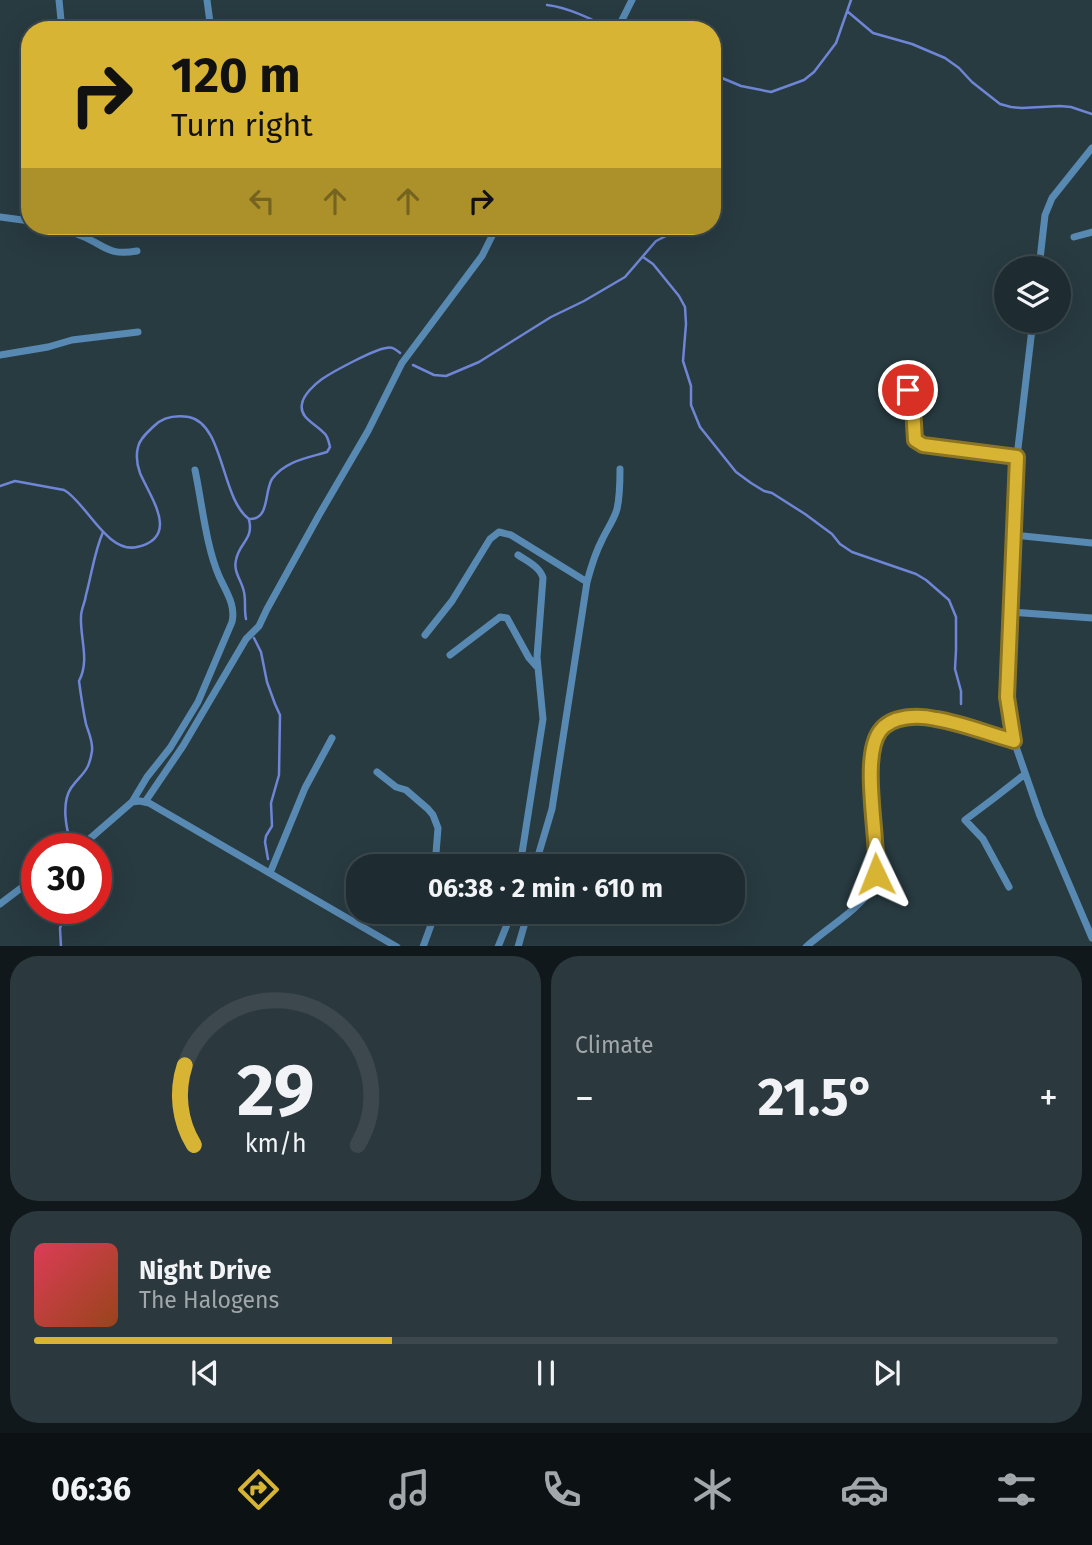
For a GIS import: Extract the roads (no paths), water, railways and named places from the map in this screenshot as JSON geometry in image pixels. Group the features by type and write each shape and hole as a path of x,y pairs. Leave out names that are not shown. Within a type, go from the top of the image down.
{"street":[{"path":"59,0 61,21"},
{"path":"207,0 210,21"},
{"path":"622,21 632,0"},
{"path":"1041,256 1047,207 1092,148"},
{"path":"0,217 21,220"},
{"path":"1074,237 1092,232"},
{"path":"82,235 106,250 125,253 136,251"},
{"path":"145,802 183,746 246,639 259,626 368,431 402,363 482,256 493,235"},
{"path":"0,355 72,340 138,332"},
{"path":"1031,333 1017,457 1007,697 1014,741 1025,774 1054,851 1092,938"},
{"path":"908,390 913,407 915,440 923,445 1017,457"},
{"path":"97,833 132,802 147,777 170,748 198,702 232,622 233,606 217,572 195,470"},
{"path":"539,854 552,809 587,582 597,551 617,508 620,470"},
{"path":"425,635 452,601 490,539 499,532 511,535 587,582"},
{"path":"1013,535 1092,543"},
{"path":"518,555 538,569 543,578 537,667 543,709 542,727 522,854"},
{"path":"1011,611 1092,618"},
{"path":"450,655 503,616 507,618 529,659 537,667"},
{"path":"807,946 857,905 873,886 877,867 870,763 880,731 903,718 919,717 936,719 1014,741"},
{"path":"270,873 305,788 332,738"},
{"path":"377,772 396,787 406,789 433,815 438,828 436,854"},
{"path":"1009,887 983,839 965,820 1025,774"},
{"path":"132,802 145,802 395,946"},
{"path":"0,904 21,888"},
{"path":"423,946 431,924"},
{"path":"498,946 507,924"},
{"path":"518,946 525,924"}],"waterway":[{"path":"721,78 741,86 771,92 804,80 814,72 836,43 851,0"},
{"path":"547,5 580,14 594,21"},
{"path":"847,11 873,33 912,44 945,58 1000,104 1022,108 1071,107 1092,114"},
{"path":"413,365 434,375 446,376 479,362 551,317 625,277 656,241 667,235"},
{"path":"643,257 653,264 685,307 683,361 691,386 691,405 700,427 736,472 751,483 805,514 852,552 916,574 949,600 956,617 955,669 961,691 961,704"},
{"path":"0,486 15,481 64,490 116,543 137,547 150,542 157,535 160,526 155,504 138,467 139,444 161,421 189,417 200,423 209,433 240,509 249,519 256,518 263,510 270,484 277,473 297,461 327,452 330,447 325,434 303,413 303,401 310,390 328,375 372,353 390,347 400,353"},
{"path":"246,619 244,592 235,564 248,537 249,520"},
{"path":"68,833 65,809 68,794 91,758 92,747 79,681 84,665 81,614 103,532"},
{"path":"254,638 261,652 267,682 280,715 279,775 271,803 272,826 265,842 268,859"},
{"path":"61,946 62,924"}]}
